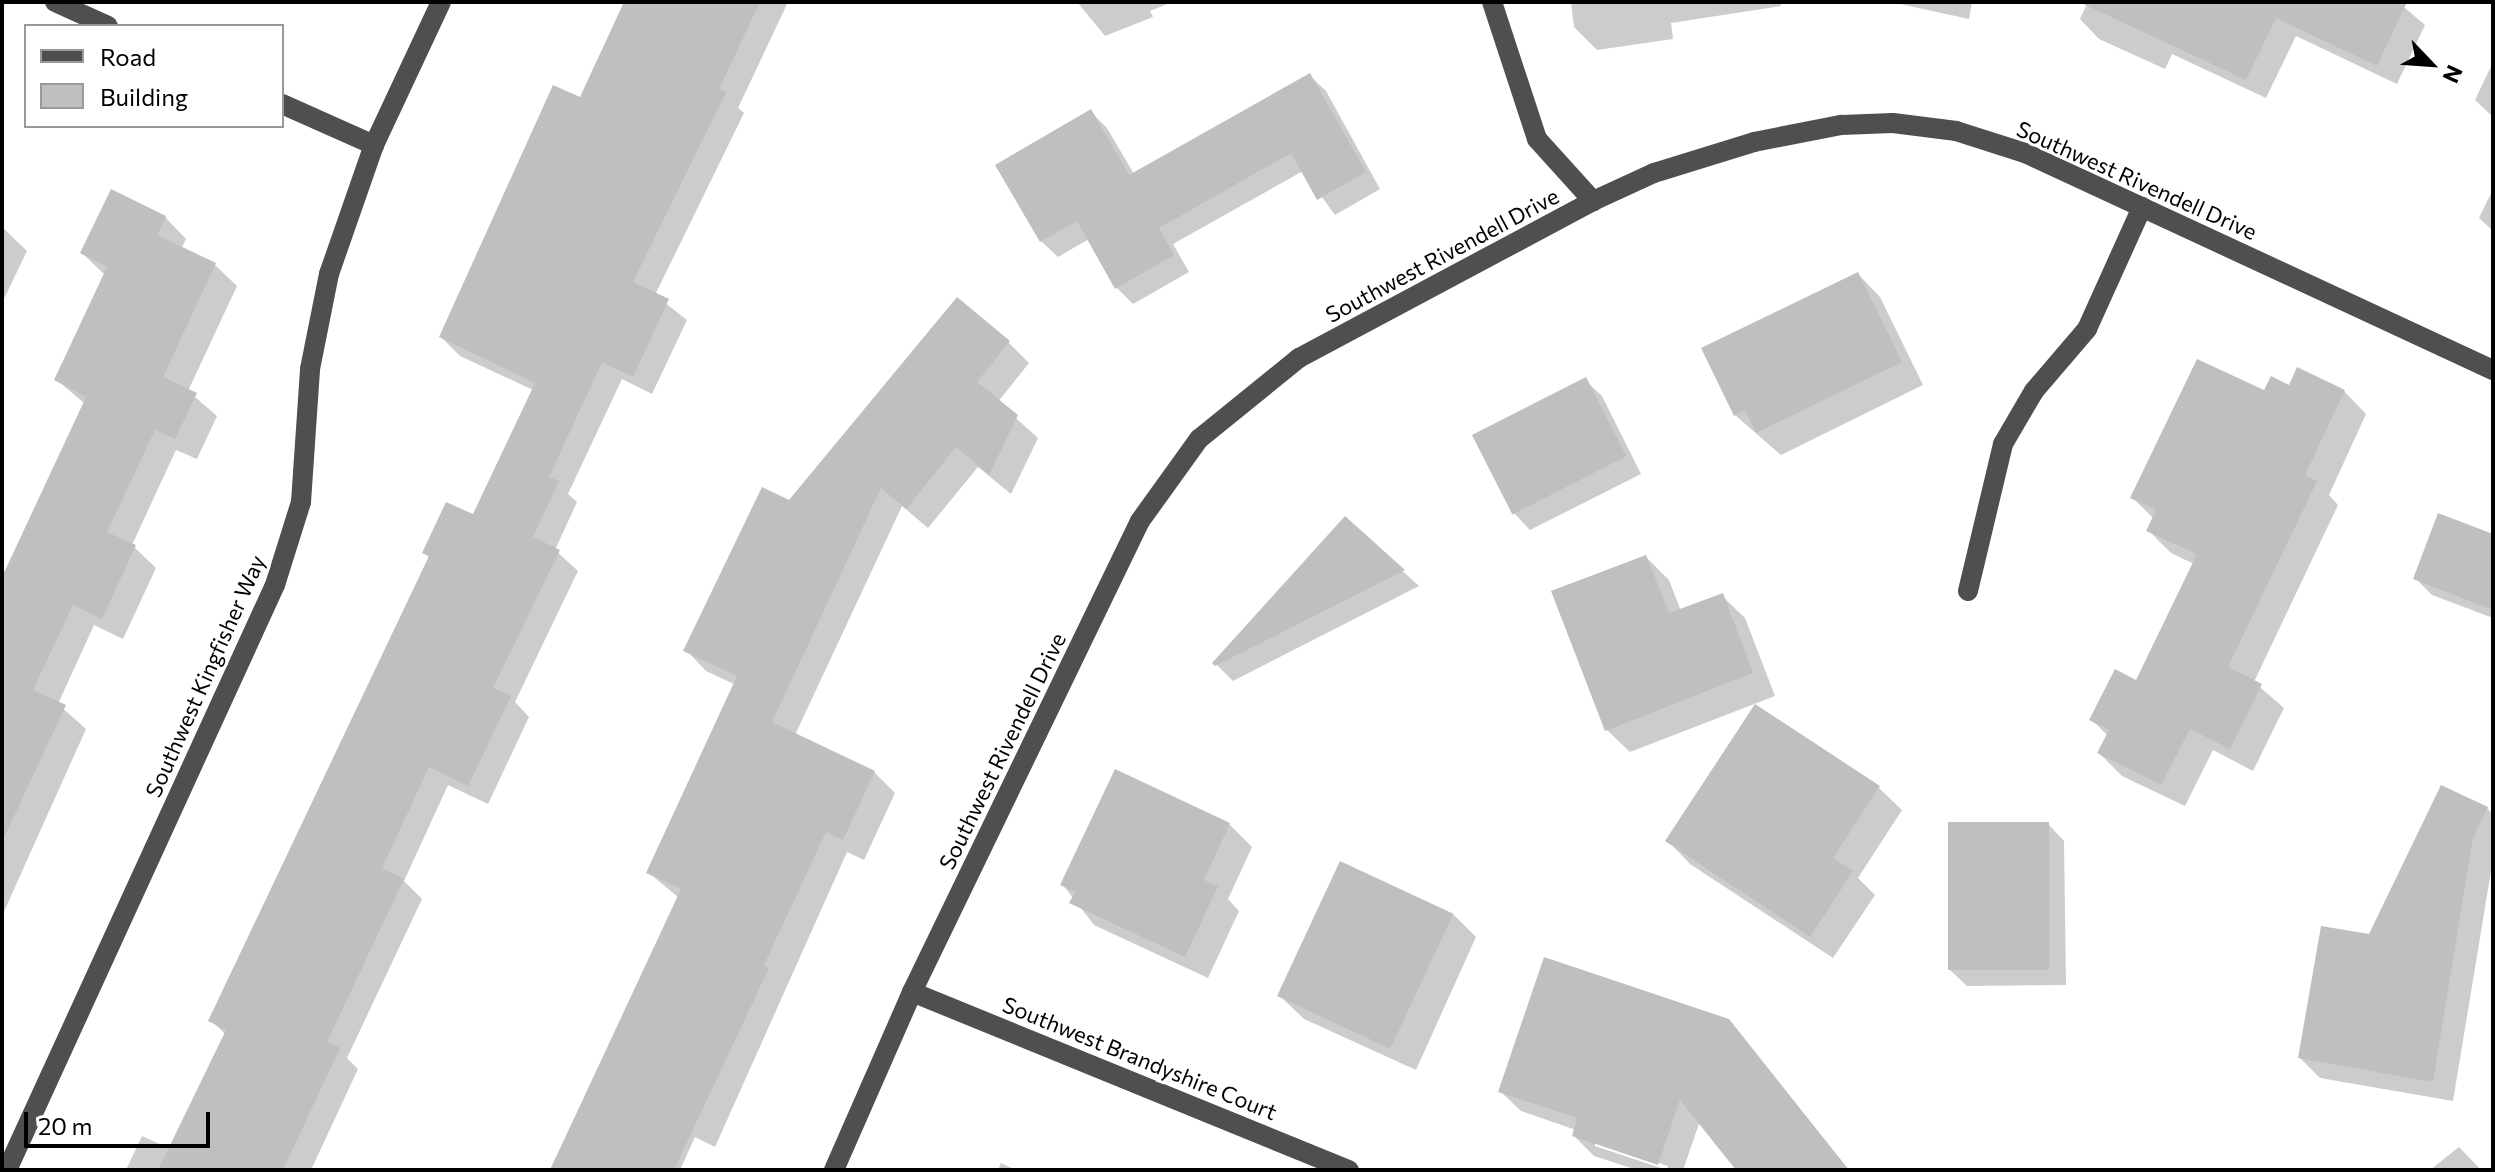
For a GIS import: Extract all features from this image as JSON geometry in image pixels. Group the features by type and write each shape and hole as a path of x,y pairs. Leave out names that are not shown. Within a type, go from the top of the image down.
{"street":[{"path":"55,2 104,24"},
{"name":"Southwest Kingfisher Way","path":"7,1170 275,585 301,502 310,369 329,274 374,145 441,2"},
{"path":"1492,2 1537,139 1593,201"},
{"path":"284,105 374,145"},
{"name":"Southwest Rivendell Drive","path":"834,1170 912,992 1140,521 1199,439 1299,358 1593,201 1654,173 1754,142 1841,125 1893,123 1956,131 2025,153 2493,370"},
{"path":"1968,591 2003,444 2034,391 2087,329 2142,207"},
{"name":"Southwest Brandyshire Court","path":"912,992 1349,1170"}],"building":[{"path":"624,2 760,2 719,89 726,92 633,282 669,299 633,377 602,362 549,477 559,481 533,537 560,550 493,688 511,696 468,786 429,767 382,868 404,879 327,1042 340,1048 283,1170 158,1170 226,1030 208,1021 429,556 422,553 446,502 473,514 535,383 439,337 553,85 580,97"},
{"path":"2079,2 2407,2 2377,66 2276,18 2246,80"},
{"path":"1310,73 1366,172 1317,200 1291,153 1159,228 1174,255 1115,289 1077,221 1040,242 995,165 1091,109 1129,175"},
{"path":"111,189 166,216 157,235 216,263 163,377 197,393 175,439 155,430 107,532 136,545 102,619 73,605 33,690 66,705 2,842 2,577 86,397 54,380 107,267 80,253"},
{"path":"1858,272 1902,362 1756,433 1745,410 1734,416 1701,348"},
{"path":"957,297 1010,341 977,382 1018,415 989,475 956,447 906,509 881,488 772,722 875,771 843,840 826,832 764,965 769,968 674,1170 550,1170 681,889 646,873 737,676 683,651 762,487 789,500"},
{"path":"2197,359 2264,390 2271,376 2289,385 2297,367 2345,390 2305,475 2317,481 2228,667 2262,684 2230,749 2190,729 2161,785 2097,753 2109,730 2089,720 2115,669 2136,680 2197,554 2146,531 2156,510 2130,498"},
{"path":"1586,377 1626,456 1512,514 1472,435"},
{"path":"2438,513 2493,534 2493,610 2413,579"},
{"path":"1345,516 1405,570 1215,666 1212,663"},
{"path":"1646,555 1669,613 1723,593 1753,673 1605,731 1551,591"},
{"path":"1755,704 1880,786 1833,858 1853,871 1810,937 1665,841"},
{"path":"1115,769 1230,823 1204,880 1218,886 1185,957 1069,903 1075,892 1060,885"},
{"path":"2441,785 2488,807 2473,838 2433,1082 2298,1058 2321,926 2369,934"},
{"path":"1948,822 2049,822 2049,970 1948,970"},
{"path":"1340,861 1453,914 1390,1049 1277,996"},
{"path":"1544,957 1729,1019 1849,1170 1736,1170 1680,1100 1658,1165 1572,1136 1577,1118 1498,1092"}]}
